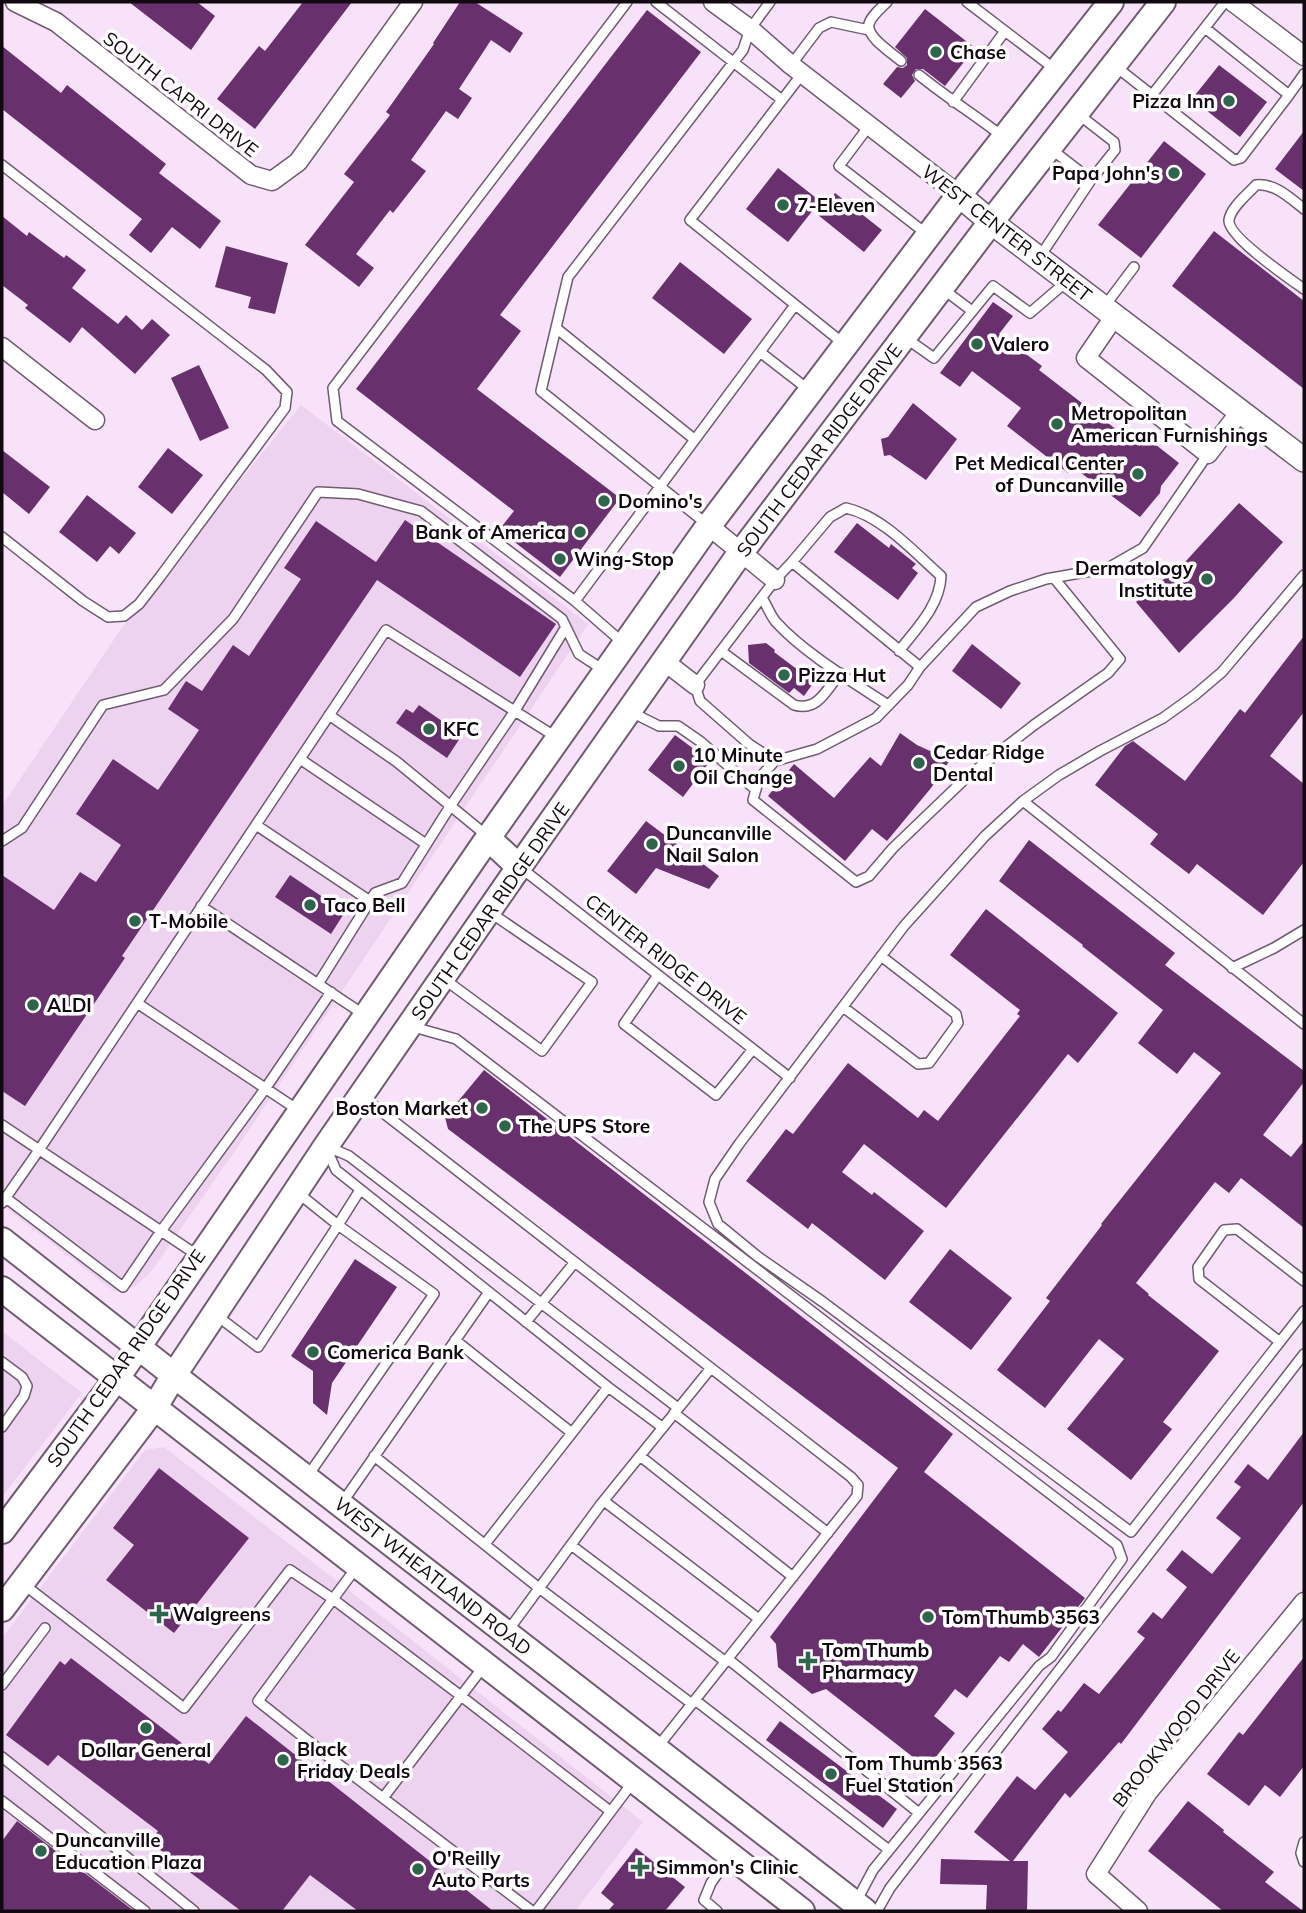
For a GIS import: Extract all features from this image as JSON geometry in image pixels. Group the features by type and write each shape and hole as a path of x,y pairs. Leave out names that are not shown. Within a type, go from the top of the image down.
{"main road":[{"name":"SOUTH CEDAR RIDGE DRIVE","path":"2,1609 155,1407 326,1146 742,552 991,222 1163,2"},
{"name":"SOUTH CEDAR RIDGE DRIVE","path":"2,1530 117,1378 365,1015 709,526 1107,3"},
{"path":"488,838 519,867"},
{"path":"299,1111 326,1146"},
{"name":"WEST WHEATLAND ROAD","path":"2,1240 861,1909"},
{"name":"WEST WHEATLAND ROAD","path":"2,1289 802,1911"},
{"path":"484,1665 506,1633"}],"street":[{"name":"SOUTH CAPRI DRIVE","path":"15,2 56,22 251,175 272,181 298,162 413,2"},
{"name":"WEST CENTER STREET","path":"713,2 991,222 1304,460"},
{"path":"1233,2 1304,56"},
{"path":"1109,312 1086,358 1208,454 1239,412"},
{"path":"2,346 95,420"},
{"path":"709,526 775,580"},
{"path":"664,661 695,685"},
{"name":"BROOKWOOD DRIVE","path":"1138,1911 1096,1874 1148,1792 1304,1602"}],"lane":[{"path":"625,644 575,601 337,421 333,388 627,2"},
{"path":"656,2 782,100"},
{"path":"709,526 541,391 568,277 743,50 750,29 770,2"},
{"path":"887,2 869,22 869,30 873,37 901,61"},
{"path":"967,2 1057,71"},
{"path":"1152,95 1225,2"},
{"path":"845,345 691,220 782,100 819,28 831,22 869,30"},
{"path":"1205,28 1289,94"},
{"path":"953,102 1005,31"},
{"path":"1114,65 1234,160 1241,158 1304,74"},
{"path":"919,75 1004,138"},
{"path":"1038,258 1091,180 1115,150 1114,142 1077,113"},
{"path":"869,126 839,166 929,236"},
{"path":"1049,148 1091,180"},
{"path":"2,165 266,370 287,392 285,408 278,418 139,604 124,616 108,617 2,537"},
{"path":"1304,209 1281,192 1265,184 1256,185 1229,219 1231,229 1244,243 1304,289"},
{"path":"1109,312 1134,267"},
{"path":"904,337 934,358 993,286 1030,313 1068,281"},
{"path":"942,288 972,312"},
{"path":"575,601 795,305"},
{"path":"556,328 694,439"},
{"path":"760,352 811,391"},
{"path":"1054,578 1120,659 1108,673 967,777 893,848 869,876 856,882 753,800 760,778 775,761 817,749 876,718 976,607 1010,591 1054,578 1108,568 1143,548 1208,454"},
{"path":"2,841 22,828 103,705 164,690 233,619 318,492 358,494 421,511 562,619 579,654 606,672"},
{"path":"775,761 750,744 700,701 695,685 775,580 830,517 846,508 861,512 890,532 941,576 941,590 929,612 899,651"},
{"path":"792,562 920,667"},
{"path":"1304,575 1222,672 1195,695 1163,718 1059,775 1023,801 985,835 904,926 881,956 715,1179 709,1202 718,1224 757,1256 823,1302 1131,1532 1304,1311"},
{"path":"762,597 774,620 783,628 840,673 888,705"},
{"path":"318,984 375,893 401,883 514,712 566,627"},
{"path":"331,992 123,1287 4,1200 386,630 558,739"},
{"path":"721,651 794,705 801,707 813,706 840,673"},
{"path":"629,711 659,726 678,726 701,742 756,790"},
{"path":"329,716 397,762 488,838"},
{"path":"300,759 426,844"},
{"path":"1023,801 1304,1024"},
{"path":"256,825 370,901"},
{"name":"CENTER RIDGE DRIVE","path":"519,867 790,1078"},
{"path":"201,906 365,1015"},
{"path":"443,978 542,1051 592,982 488,912"},
{"path":"1232,968 1304,930"},
{"path":"843,1007 919,1064 929,1062 958,1023 956,1014 881,956"},
{"path":"658,975 624,1024 716,1095 753,1049"},
{"path":"137,1003 299,1111"},
{"path":"410,1026 456,1039 1117,1545 1122,1559 1051,1657 1039,1666 873,1870 861,1909"},
{"path":"362,1097 858,1485 857,1496 656,1749"},
{"path":"2,1125 199,1256"},
{"path":"326,1146 336,1170 608,1387 663,1427"},
{"path":"326,1146 349,1156 541,1304 828,1533"},
{"path":"215,1314 258,1347 360,1190"},
{"path":"296,1191 433,1294 306,1478"},
{"path":"1280,1342 1199,1279 1198,1266 1224,1230 1237,1230 1304,1281"},
{"path":"526,1322 575,1262"},
{"path":"341,1504 489,1292"},
{"path":"455,1340 572,1433"},
{"path":"861,1909 899,1878 1304,1354"},
{"path":"2,1362 22,1377 27,1386 24,1396 2,1427"},
{"path":"506,1633 604,1501 711,1368"},
{"path":"485,1544 608,1387"},
{"path":"374,1456 539,1588 889,1850"},
{"path":"640,1456 793,1577"},
{"path":"604,1501 759,1619"},
{"path":"571,1545 727,1660 919,1813"},
{"path":"357,1566 258,1702 534,1911 634,1781"},
{"path":"21,1583 184,1708 290,1570 461,1696 610,1811"},
{"path":"2,1685 45,1628"},
{"path":"383,1798 484,1665"},
{"path":"2,1757 194,1911"},
{"path":"2,1801 145,1911"},
{"path":"1304,1842 1301,1853 1304,1862"},
{"path":"717,1911 704,1900 711,1883 730,1856"}],"shaded area":[{"path":"301,405 588,624 237,1148 150,1273 134,1287 115,1292 2,1205 2,806 121,629"},
{"path":"2,1331 82,1393 2,1497"},
{"path":"164,1447 643,1822 575,1911 2,1911 2,1638 145,1450"}],"building":[{"path":"129,2 197,2 215,16 191,50"},
{"path":"303,2 352,2 255,129 217,99 259,46 265,51"},
{"path":"460,2 475,2 523,33 510,53 491,40 459,89 472,98 458,119 446,111 411,160 426,171 393,213 390,210 356,254 374,268 359,287 305,245 354,182 344,174 390,115 386,112"},
{"name":"Chase","path":"925,9 975,48 945,86 923,69 916,69 912,75 915,81 901,98 883,84 897,67 903,68 907,65 907,58 895,47"},
{"path":"647,10 701,52 500,315 521,331 477,389 620,498 560,577 499,530 514,511 356,389"},
{"path":"2,46 61,93 67,85 166,164 159,173 221,221 200,249 172,227 151,253 129,235 142,219 2,109"},
{"name":"Pizza Inn","path":"1219,65 1267,102 1240,137 1192,99"},
{"path":"1304,131 1304,191 1275,169"},
{"path":"1164,141 1206,174 1141,258 1098,225"},
{"name":"7-Eleven","path":"778,168 820,201 788,242 746,209"},
{"path":"835,193 882,230 864,252 818,215"},
{"path":"2,216 27,236 29,232 64,258 66,255 86,270 72,288 118,324 126,315 142,330 152,319 170,335 135,374 82,327 70,343 25,308 28,305 2,285"},
{"path":"1214,231 1304,301 1304,389 1172,286"},
{"path":"226,246 288,263 275,314 248,308 251,297 215,287"},
{"path":"680,262 752,319 724,354 652,298"},
{"path":"993,302 1013,316 999,334 1042,366 1039,370 1130,440 1137,430 1179,463 1161,486 1160,493 1140,517 1073,467 1068,473 1007,426 1021,408 972,371 960,387 940,373"},
{"path":"199,365 229,428 200,441 171,378"},
{"path":"913,403 957,439 926,480 890,455 884,456 881,439 888,437"},
{"path":"168,448 203,475 172,514 138,487"},
{"path":"2,450 50,487 29,514 2,492"},
{"path":"87,495 136,533 119,554 110,546 97,562 59,532"},
{"name":"Dermatology Institute","path":"1239,503 1283,542 1234,598 1179,653 1136,602 1186,561"},
{"path":"405,520 556,624 520,677 377,580 122,956 125,958 25,1106 2,1091 2,875 54,910 80,872 96,882 121,845 76,814 113,759 158,790 199,730 168,709 186,681 202,691 233,645 249,656 301,579 284,568 316,521 376,562"},
{"path":"857,523 889,548 891,544 916,564 912,568 918,573 898,600 834,552"},
{"path":"1304,636 1304,712 1270,756 1304,784 1304,862 1263,915 1197,864 1189,874 1150,844 1158,834 1095,785 1125,746 1133,741 1185,781 1240,709 1245,713"},
{"name":"Pizza Hut","path":"766,643 814,682 804,696 794,688 789,693 749,663 748,645"},
{"path":"972,644 1021,683 1001,709 952,671"},
{"name":"KFC","path":"419,705 462,735 447,758 396,723 406,709 413,713"},
{"path":"900,733 917,745 950,760 931,788 887,841 872,829 845,861 768,796 794,764 834,798 870,757 881,766"},
{"name":"10 Minute Oil Change","path":"675,735 710,761 683,797 648,770"},
{"name":"Duncanville Nail Salon","path":"646,821 719,876 709,889 656,868 636,894 607,871"},
{"path":"1029,840 1175,953 1165,965 1304,1071 1304,1082 1263,1135 1291,1157 1304,1141 1304,1228 1241,1178 1229,1193 1215,1182 1136,1283 1219,1351 1163,1422 1172,1429 1131,1480 1067,1429 1124,1359 1099,1339 1045,1408 997,1370 1050,1301 1046,1298 1101,1224 1221,1073 1194,1052 1177,1074 1138,1043 1163,1010 999,881"},
{"name":"Taco Bell","path":"290,875 345,912 331,934 275,897"},
{"path":"986,909 1118,1013 1078,1063 1068,1054 946,1208 864,1144 842,1172 872,1195 874,1192 924,1231 885,1280 812,1223 808,1229 746,1181 786,1129 793,1134 848,1063 918,1118 924,1110 938,1121 1020,1016 1017,1014 1020,1010 950,955"},
{"path":"484,1070 953,1434 924,1472 1085,1598 1039,1657 1023,1644 1009,1662 1000,1656 967,1698 955,1689 934,1716 955,1733 927,1768 826,1689 812,1694 778,1667 776,1644 770,1637 898,1468 448,1129 445,1117"},
{"path":"950,1249 1012,1298 971,1350 909,1302"},
{"path":"355,1259 397,1287 332,1383 327,1415 313,1403 313,1371 291,1356"},
{"path":"1304,1432 1304,1502 1121,1744 1119,1742 1070,1798 1065,1793 1013,1861 1028,1861 1027,1911 986,1910 987,1885 940,1884 941,1859 1010,1861 974,1832 1017,1776 1035,1790 1068,1752 1042,1729 1058,1710 1061,1712 1084,1683 1099,1694 1145,1638 1137,1632 1153,1612 1162,1619 1187,1587 1166,1570 1182,1550 1212,1574 1241,1538 1216,1518 1241,1487 1234,1482 1248,1464 1268,1480"},
{"name":"Walgreens","path":"159,1468 249,1538 174,1633 106,1580 134,1545 113,1528"},
{"path":"1304,1657 1304,1766 1280,1797 1265,1785 1249,1806 1207,1774 1239,1732 1243,1735"},
{"path":"71,1658 209,1764 246,1716 493,1911 358,1911 310,1875 282,1911 241,1911 150,1842 158,1831 58,1755 48,1766 6,1735 60,1661 65,1665"},
{"name":"Tom Thumb 3563 Fuel Station","path":"780,1721 897,1809 883,1828 766,1740"},
{"path":"1188,1801 1274,1872 1265,1882 1303,1911 1223,1911 1148,1851"},
{"name":"Duncanville Education Plaza","path":"17,1821 134,1911 2,1911 2,1841"},
{"name":"Simmon's Clinic","path":"636,1848 685,1887 665,1911 608,1911 614,1904 601,1893"}],"place":[{"name":"Chase","path":"936,52"},
{"name":"Pizza Inn","path":"1229,101"},
{"name":"Papa John's","path":"1174,173"},
{"name":"7-Eleven","path":"783,205"},
{"name":"Valero","path":"977,344"},
{"name":"Metropolitan American Furnishings","path":"1057,424"},
{"name":"Pet Medical Center of Duncanville","path":"1138,474"},
{"name":"Domino's","path":"604,501"},
{"name":"Bank of America","path":"580,532"},
{"name":"Wing-Stop","path":"560,559"},
{"name":"Dermatology Institute","path":"1207,579"},
{"name":"Pizza Hut","path":"784,675"},
{"name":"KFC","path":"429,729"},
{"name":"Cedar Ridge Dental","path":"919,763"},
{"name":"10 Minute Oil Change","path":"679,766"},
{"name":"Duncanville Nail Salon","path":"652,844"},
{"name":"Taco Bell","path":"310,905"},
{"name":"T-Mobile","path":"135,921"},
{"name":"ALDI","path":"33,1005"},
{"name":"Boston Market","path":"482,1108"},
{"name":"The UPS Store","path":"505,1126"},
{"name":"Comerica Bank","path":"313,1352"},
{"name":"Walgreens","path":"159,1614"},
{"name":"Tom Thumb 3563","path":"928,1617"},
{"name":"Tom Thumb Pharmacy","path":"808,1661"},
{"name":"Dollar General","path":"146,1728"},
{"name":"Black Friday Deals","path":"283,1760"},
{"name":"Tom Thumb 3563 Fuel Station","path":"831,1774"},
{"name":"Duncanville Education Plaza","path":"41,1851"},
{"name":"Simmon's Clinic","path":"640,1867"},
{"name":"O'Reilly Auto Parts","path":"418,1869"}]}
